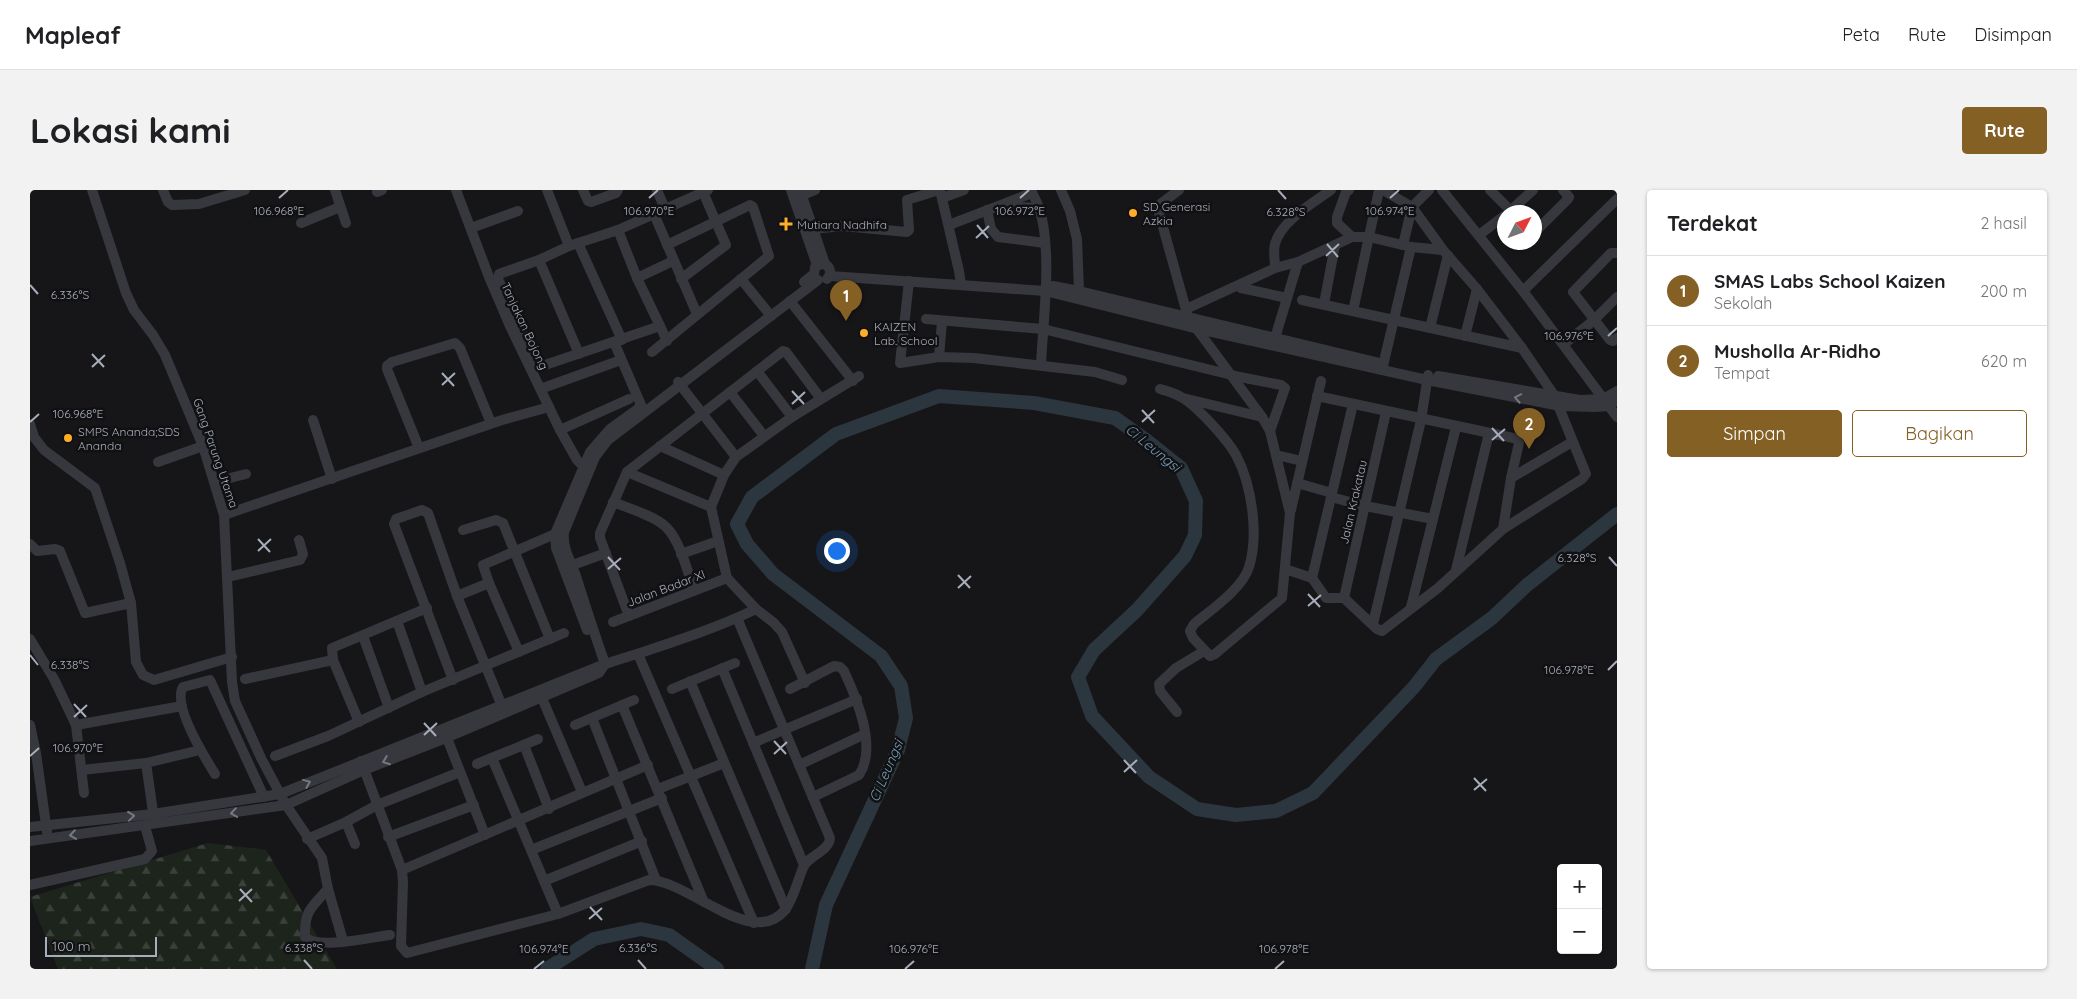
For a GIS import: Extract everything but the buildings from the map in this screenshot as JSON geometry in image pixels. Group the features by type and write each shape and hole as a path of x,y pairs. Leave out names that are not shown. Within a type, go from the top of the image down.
{"street":[{"name":"Gang Parung Utama","path":"92,190 129,302 165,355 203,446 224,515 234,701 243,723 286,805 307,839 322,858 328,889 343,941"},
{"path":"163,190 168,202 172,205 199,204 245,190"},
{"path":"334,190 346,223"},
{"name":"Tanjakan Bojong","path":"456,190 510,326 560,430 577,460 586,467"},
{"path":"547,190 618,341 622,360 642,410"},
{"path":"584,190 588,200 591,202 616,193 618,190"},
{"path":"658,190 665,208"},
{"path":"797,194 815,190"},
{"path":"813,229 842,226 907,232 909,230 907,200 964,190"},
{"path":"1061,190 1070,211 1077,239 1079,291"},
{"path":"1180,190 1159,205 1158,210 1187,313 1194,328 1262,417 1270,431 1290,513"},
{"path":"1348,190 1337,217 1337,222 1352,237"},
{"path":"1353,311 1379,190"},
{"path":"1285,569 1312,578 1326,598 1344,598 1379,630 1386,629 1411,607 1438,588 1503,529 1585,477 1586,472 1572,442 1560,406 1522,348 1412,207 1383,190"},
{"path":"1382,367 1393,321 1412,207 1429,190"},
{"path":"1442,190 1609,402 1617,417"},
{"path":"1490,190 1502,205"},
{"path":"1517,205 1533,190"},
{"path":"1542,225 1568,199 1568,194 1563,190"},
{"path":"1614,190 1617,194"},
{"path":"660,326 542,366 537,364 498,279 499,274 539,260 573,244 618,230 705,191 716,222 726,242 725,247 681,279"},
{"path":"949,225 1001,206 1032,192 1039,208 1045,243 1041,364"},
{"path":"1275,268 1275,245 1278,238 1291,220 1326,192"},
{"path":"940,193 961,281"},
{"path":"797,194 813,229 823,271"},
{"path":"797,194 823,271"},
{"path":"1523,291 1617,199"},
{"path":"652,352 769,256 753,207 750,206 667,244"},
{"path":"1001,206 1039,208"},
{"path":"301,223 340,208"},
{"path":"987,210 991,229 998,237 1045,243"},
{"path":"471,228 518,211"},
{"path":"654,214 697,314"},
{"path":"1479,235 1497,222"},
{"path":"618,230 637,278 667,341"},
{"path":"1187,313 1275,268 1298,262 1352,237 1369,237 1446,253"},
{"path":"1324,304 1335,245"},
{"path":"1430,328 1446,253"},
{"path":"1617,253 1611,253 1573,292 1610,340 1613,341 1617,338"},
{"path":"539,260 579,354"},
{"path":"637,278 673,261"},
{"path":"1275,338 1298,262"},
{"path":"769,314 790,301 823,271 908,281 961,281"},
{"path":"568,567 556,548 555,534 586,467 608,440 642,410 823,271 1079,291 1187,313 1382,367"},
{"path":"741,279 769,314"},
{"path":"908,281 900,363 939,357 974,358 1041,364 1096,372 1122,380"},
{"path":"1045,288 1194,328 1560,406 1580,408 1609,402 1617,391"},
{"path":"1241,288 1287,298"},
{"path":"1465,336 1477,289"},
{"path":"1564,344 1594,320 1617,297"},
{"path":"1302,300 1522,348"},
{"path":"790,301 856,379 792,417 736,457 724,475 711,507 727,578 756,609 782,632 805,683"},
{"path":"926,319 942,322 1042,329 1285,387 1270,431"},
{"path":"939,357 942,322"},
{"path":"419,448 387,369 387,366 392,362 455,343 460,348 491,424"},
{"path":"629,616 600,538 600,533 627,472 783,351 785,351 821,399"},
{"path":"543,388 622,360"},
{"path":"757,371 792,417"},
{"path":"1428,377 1580,400 1609,402"},
{"path":"1373,624 1422,420 1428,377"},
{"path":"1182,398 1221,435 1237,457 1255,525 1249,567 1245,577 1192,627 1191,633 1210,656 1215,654 1280,600 1282,596 1290,513 1321,381"},
{"path":"679,383 736,457"},
{"path":"1160,389 1182,398 1262,417"},
{"path":"730,392 764,436"},
{"path":"1317,396 1422,420 1518,439 1519,443 1503,529"},
{"path":"560,430 629,399"},
{"path":"1312,578 1353,404"},
{"path":"224,515 491,424 550,407"},
{"name":"Jalan Krakatau","path":"1344,598 1386,412"},
{"path":"313,420 332,479"},
{"path":"30,424 34,437 44,450 95,488 131,603 136,662 140,670 148,678 154,680 232,657"},
{"path":"1411,607 1456,427"},
{"path":"1456,570 1489,433"},
{"path":"1511,478 1572,442"},
{"path":"158,462 203,446"},
{"path":"660,446 724,475"},
{"path":"1276,455 1302,461"},
{"path":"503,709 542,698 599,673 601,665 568,567 564,547 564,532 586,467"},
{"path":"627,472 711,507"},
{"path":"214,482 246,474"},
{"path":"1297,483 1365,506 1433,520"},
{"path":"613,502 664,525 671,533 681,554 694,591"},
{"path":"453,680 394,526 396,519 422,510 427,512 457,596 503,709"},
{"path":"463,530 501,520 515,550 550,639"},
{"path":"519,652 489,583 483,567 484,563 555,534"},
{"path":"228,577 300,560 303,554 299,540"},
{"path":"681,554 718,540"},
{"path":"30,544 37,550 56,549 60,551 85,614 131,603"},
{"path":"568,567 606,553"},
{"name":"Jalan Badar XI","path":"613,622 727,578"},
{"path":"457,596 489,583"},
{"path":"359,722 334,660 332,648 427,608"},
{"path":"30,841 151,821 280,794 362,766 445,734 601,665 638,654 738,618 756,609"},
{"path":"362,766 402,870 401,946 407,953 558,914 642,882 656,880 703,900 735,918 754,923 770,922 786,909 792,899 804,865 830,842 829,834 738,618"},
{"path":"397,621 422,692"},
{"path":"275,756 328,736 422,692 564,632"},
{"path":"364,636 389,708"},
{"path":"30,639 54,679 76,725 84,793"},
{"path":"1177,712 1160,691 1159,684 1176,668 1204,650"},
{"path":"638,654 754,923"},
{"path":"245,679 334,660"},
{"path":"672,689 734,663"},
{"path":"790,689 837,666 844,670 857,699 865,734 866,752 859,775 813,797"},
{"path":"722,668 804,865"},
{"path":"215,774 200,750 182,706 181,691 183,687 210,680 264,797"},
{"path":"690,681 786,909"},
{"path":"542,698 582,792"},
{"path":"753,743 784,728 857,699"},
{"path":"575,725 634,700"},
{"path":"622,705 703,900"},
{"path":"76,725 182,706"},
{"path":"592,718 656,880"},
{"path":"30,725 47,825 47,839"},
{"path":"445,734 485,835"},
{"path":"800,765 865,734"},
{"path":"477,764 538,739"},
{"path":"524,745 549,809"},
{"path":"82,770 146,763 200,750"},
{"path":"492,758 558,914"},
{"path":"30,885 145,859 152,851 146,763"},
{"path":"530,850 629,811 691,776 724,763"},
{"path":"402,870 519,822 582,792 648,765"},
{"path":"30,827 151,821 286,805 362,766"},
{"path":"307,839 346,822 377,805 460,772"},
{"path":"388,837 474,805"},
{"path":"346,822 354,844"},
{"path":"544,881 642,841"},
{"path":"328,889 308,910 304,924 305,937 311,942 343,941 390,935"}],"green space":[{"path":"208,843 266,850 337,969 58,969 30,897"}],"waterway":[{"name":"Ci Leungsi","path":"812,969 826,905 898,750 906,718 901,686 881,656 773,574 747,544 737,524 752,497 836,434 939,396 1034,403 1115,418 1181,468 1196,501 1195,535 1185,556 1137,610 1094,650 1078,677 1092,716 1149,777 1197,809 1236,815 1276,811 1313,793 1414,687 1436,659 1492,618 1527,585 1617,514"},
{"name":"Ci Leungsi","path":"547,969 594,939 641,929 669,935 717,969"}],"place":[{"name":"SD Generasi Azkia","path":"1133,213"},
{"name":"Mutiara Nadhifa","path":"786,224"},
{"name":"SMAS Labs School Kaizen","path":"846,321"},
{"name":"KAIZEN Lab. School","path":"864,333"},
{"name":"SMPS Ananda;SDS Ananda","path":"68,438"},
{"name":"Musholla Ar-Ridho","path":"1529,449"}]}
